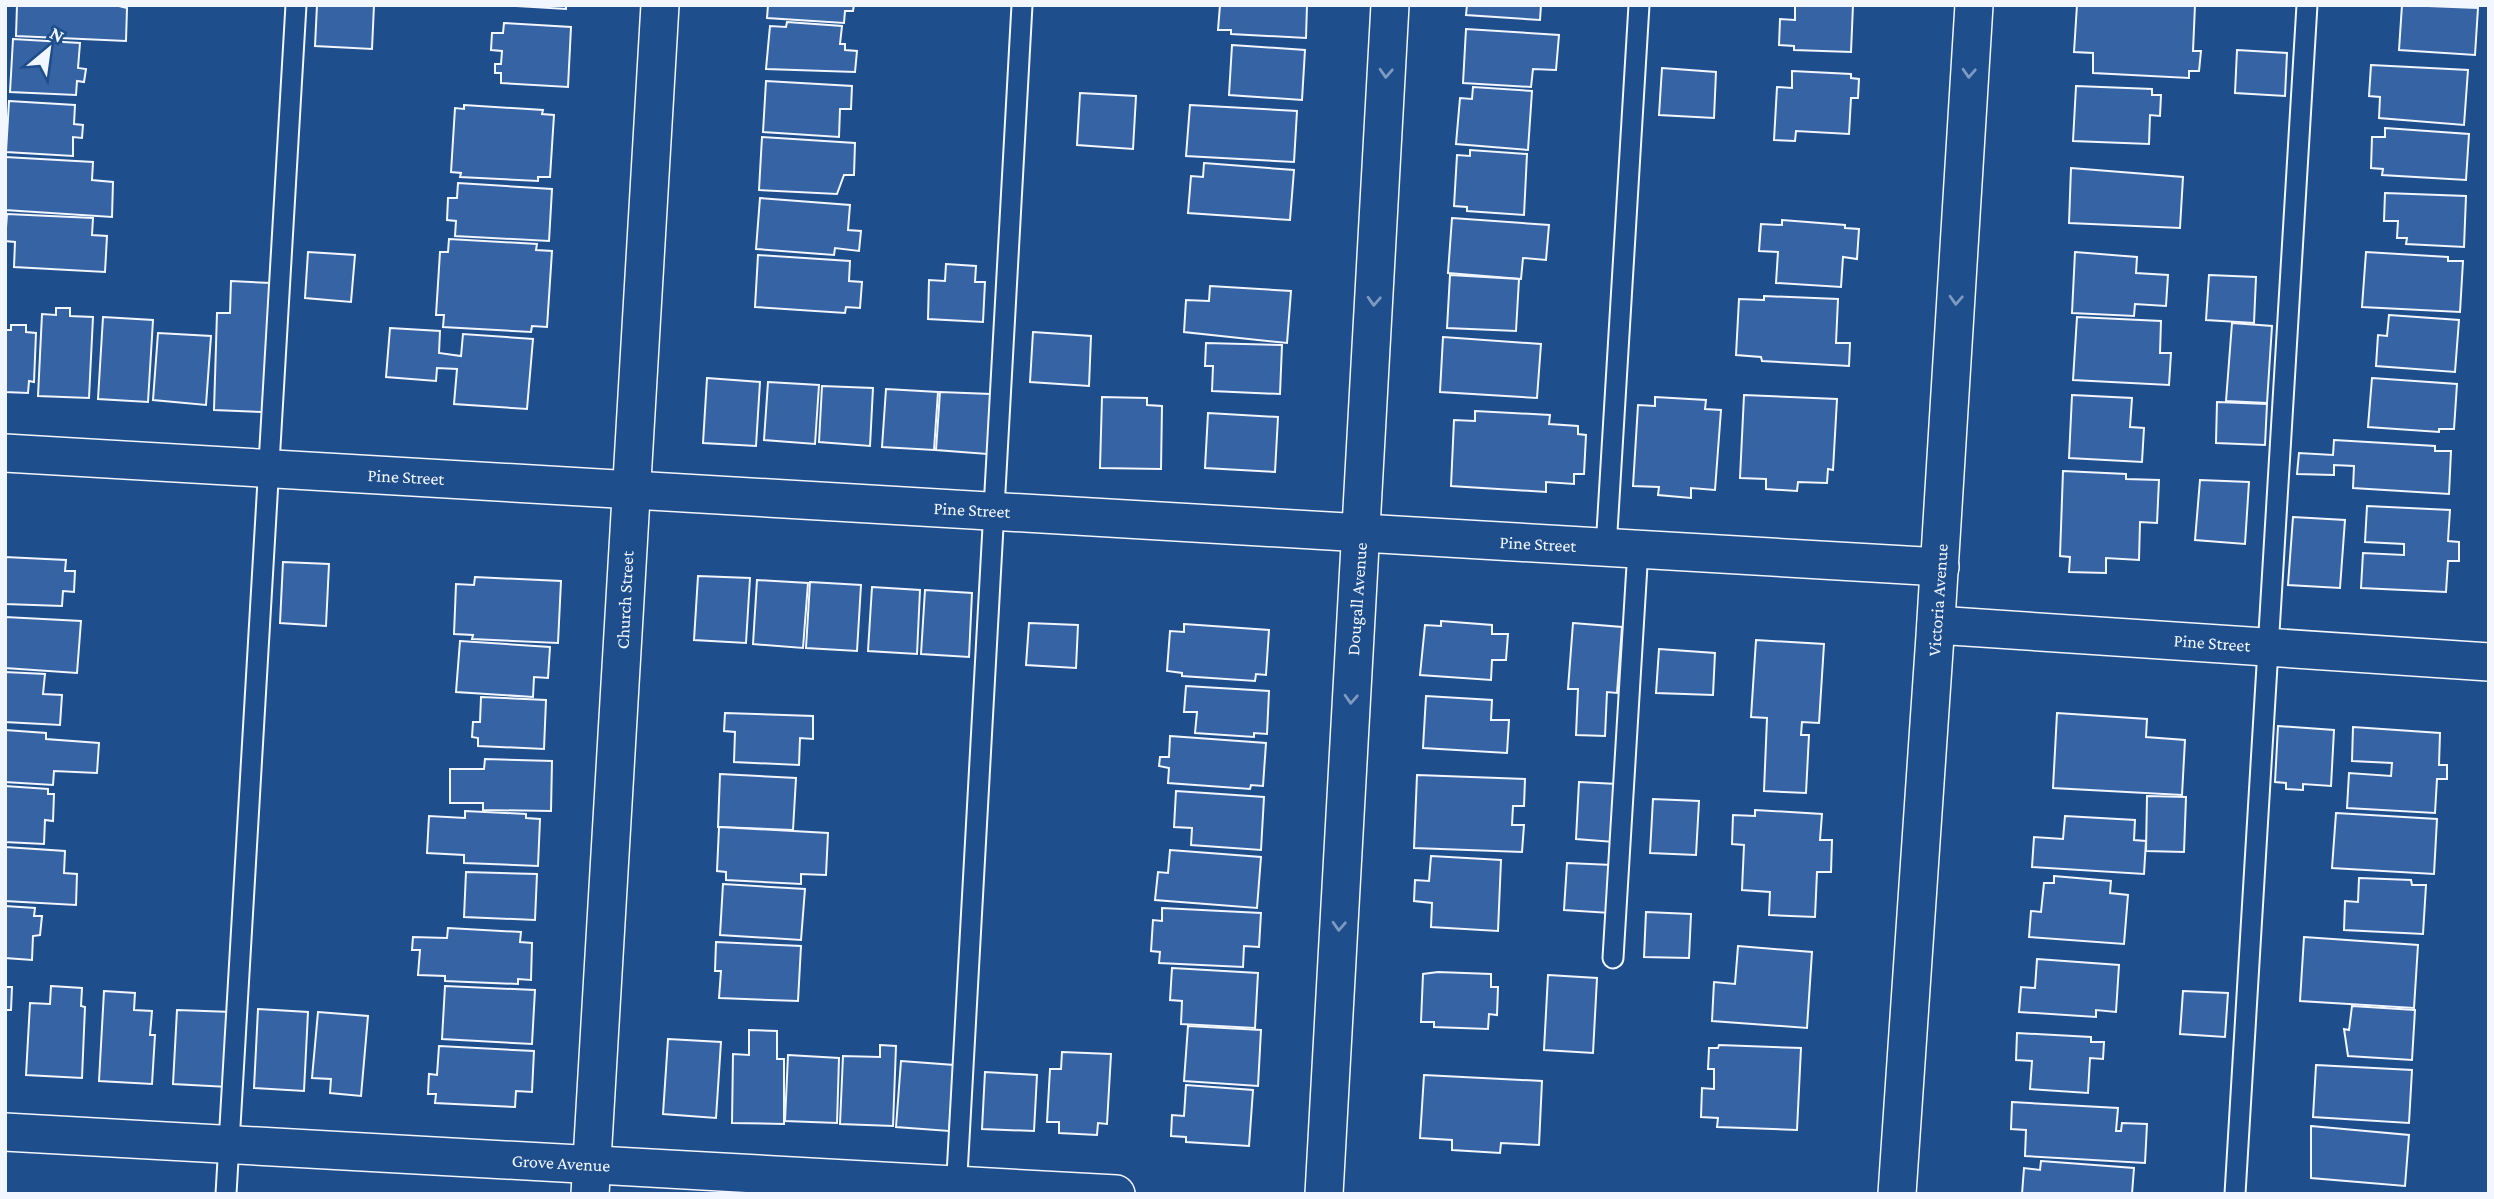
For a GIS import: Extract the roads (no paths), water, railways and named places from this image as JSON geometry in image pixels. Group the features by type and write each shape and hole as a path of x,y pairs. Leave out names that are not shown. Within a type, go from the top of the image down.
{"street":[{"name":"Church Street","path":"592,1179 660,5"},
{"name":"Dougall Avenue","path":"1324,1194 1390,5"},
{"name":"Victoria Avenue","path":"1897,1194 1940,567 1973,5"},
{"name":"Pine Street","path":"5,453 1940,567"},
{"name":"Pine Street","path":"1936,625 2489,662"},
{"name":"Grove Avenue","path":"5,1132 229,1144 592,1179 1116,1194"}],"lane":[{"path":"226,1194 296,5"},
{"path":"956,1189 1022,5"},
{"path":"1612,958 1639,5"},
{"path":"2235,1194 2307,5"}]}
